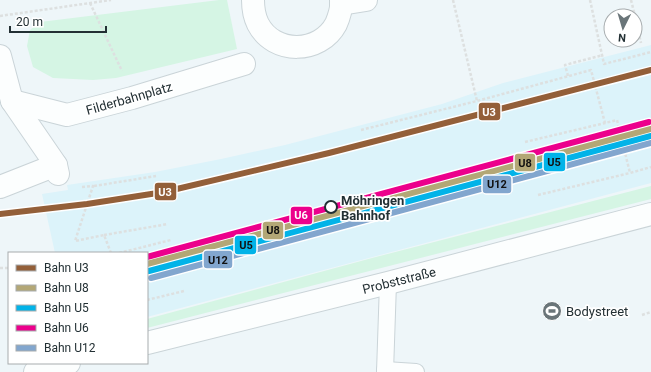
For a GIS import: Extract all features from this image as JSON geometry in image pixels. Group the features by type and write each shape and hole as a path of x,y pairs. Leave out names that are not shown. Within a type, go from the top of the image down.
{"street":[{"path":"253,0 253,12 258,24 266,35 278,43 292,47 307,46 321,41 332,30 339,17 341,2 366,0"},
{"path":"0,56 12,102 57,169 0,187"},
{"name":"Filderbahnplatz","path":"12,102 67,115 132,98 244,64"},
{"path":"40,142 67,115"},
{"name":"Probststraße","path":"148,343 388,283 651,214"},
{"path":"40,371 65,364"}],"lane":[{"path":"388,283 385,371 416,372"}],"path":[{"path":"0,16 111,0"},
{"path":"453,0 477,101"},
{"path":"590,0 604,64 651,52"},
{"path":"90,3 132,98"},
{"path":"568,76 565,65 603,55"},
{"path":"361,130 477,101 591,70 605,123"},
{"path":"525,142 617,120 630,173"},
{"path":"538,195 651,167"},
{"path":"57,169 61,190 156,176"},
{"path":"93,186 75,241 168,224"},
{"path":"104,235 111,252"},
{"path":"123,252 171,240"},
{"path":"148,300 184,291"},
{"path":"642,315 651,312"}],"shaded area":[{"name":"Möhringen Bahnhof","path":"651,45 651,183 148,317 148,252 55,252 42,194 68,190 67,185 155,172 285,145 442,104 503,83"}],"green space":[{"path":"227,0 237,49 116,78 93,80 53,78 33,67 27,46 30,30 40,22"},
{"path":"651,186 651,199 148,328 148,319 372,258"}],"rail line":[{"name":"U3","path":"0,214 87,204 164,192 329,153 651,70"},
{"name":"U6","path":"148,257 649,122"},
{"name":"U8","path":"148,264 651,129"},
{"name":"U5","path":"149,271 651,136"},
{"name":"U12","path":"151,278 651,143"}],"place":[{"name":"Möhringen Bahnhof","path":"331,207"},
{"name":"Bodystreet","path":"552,311"}]}
